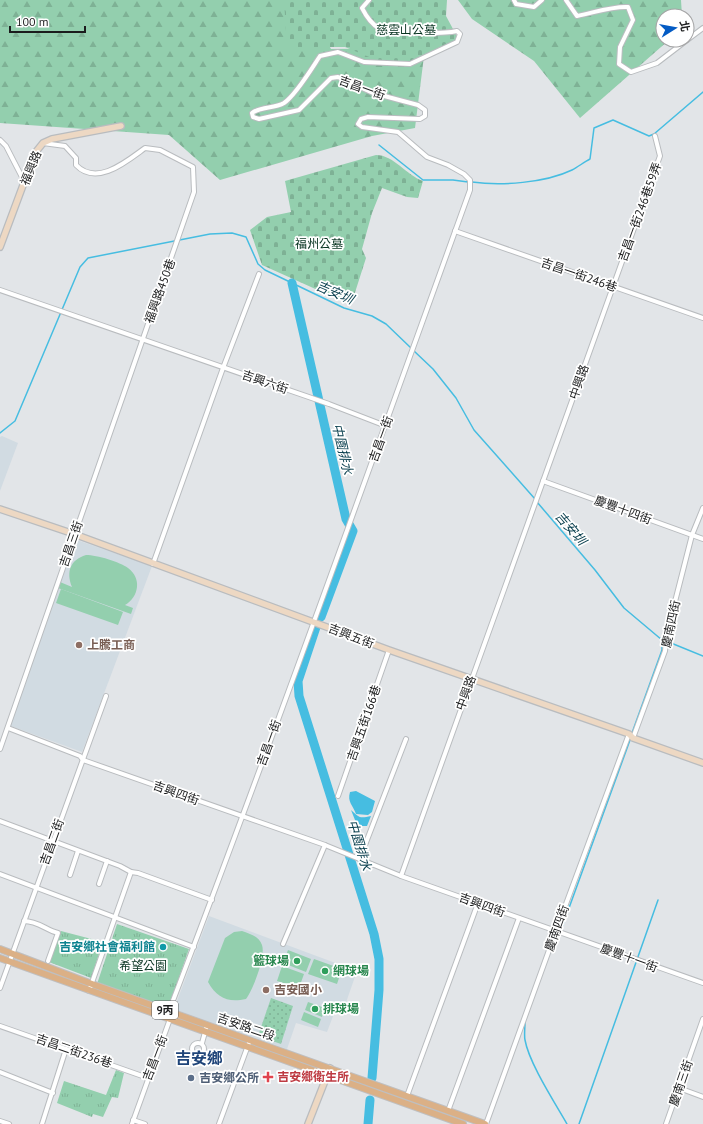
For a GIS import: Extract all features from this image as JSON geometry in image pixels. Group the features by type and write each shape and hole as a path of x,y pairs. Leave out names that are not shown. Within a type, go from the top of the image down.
{"main road":[{"name":"吉安路二段","path":"0,949 92,984 486,1124"},
{"name":"吉安路二段","path":"0,958 247,1048 463,1124"}],"street":[{"name":"吉昌一街","path":"132,1122 170,1019 169,1011 243,817 415,346 470,190 470,180 464,174 448,165 427,157 398,132 362,127 358,124 361,119 368,117 420,119 425,116 425,110 418,105 373,93 338,77 331,78 299,110 259,119 253,117 252,113 257,109 284,103 302,84 320,56 338,52 364,62 410,64 457,42 460,38 460,34 457,31 443,34 380,29 367,18 362,8 369,0"},
{"path":"514,0 516,4 534,7 542,0"},
{"path":"566,0 577,16 596,13 619,6 628,7 633,20 620,47 618,64 630,72 657,63 677,48"},
{"name":"福興路","path":"0,244 25,183 34,153 43,143 63,136 121,126"},
{"name":"吉昌一街246巷59弄","path":"612,287 660,156 655,136"},
{"path":"0,140 6,146 25,183"},
{"name":"福興路450巷","path":"43,143 65,146 76,158 76,165 82,171 111,171 146,148 160,150 193,167 194,192 178,243 143,340"},
{"name":"吉昌一街246巷","path":"455,231 703,318"},
{"path":"153,564 223,368 259,274"},
{"name":"中興路","path":"401,876 471,677 543,482 612,287"},
{"name":"吉興六街","path":"0,290 318,400 386,426"},
{"name":"吉昌三街","path":"0,749 143,340"},
{"name":"慶豐十四街","path":"543,482 703,539"},
{"name":"慶南四街","path":"486,1124 556,931 665,651 667,632 692,535 703,508"},
{"name":"吉興五街","path":"0,509 74,534 153,564 314,621 388,650 471,677 703,763"},
{"name":"吉興五街166巷","path":"338,796 388,650"},
{"name":"吉昌二街","path":"0,988 52,841 106,696"},
{"name":"吉興四街","path":"8,728 80,756 83,760 324,845 362,859 401,876 556,931"},
{"path":"362,859 406,738"},
{"path":"0,821 107,861 131,872 138,873 212,900"},
{"path":"283,944 324,845"},
{"path":"70,875 78,851"},
{"path":"99,884 107,861"},
{"path":"89,991 131,872"},
{"path":"0,874 194,947"},
{"path":"407,1096 478,903"},
{"path":"448,1111 519,918"},
{"path":"24,921 40,924 49,930 58,933 48,961"},
{"name":"慶豐十一街","path":"556,931 703,983"},
{"name":"慶南三街","path":"666,1124 703,1019"},
{"path":"202,1043 207,1025"},
{"name":"吉昌二街236巷","path":"0,1026 148,1078"},
{"path":"219,1124 250,1040"},
{"path":"42,1124 66,1049"},
{"path":"308,1124 330,1068"},
{"path":"0,1072 53,1093"},
{"path":"679,1088 703,1096"},
{"path":"0,1121 9,1124"},
{"path":"132,1122 145,1124"}],"shaded area":[{"path":"2,436 18,443 0,491 0,437"},
{"name":"上騰工商","path":"74,539 152,566 82,752 8,725"},
{"name":"吉安國小","path":"209,916 357,971 342,1014 335,1011 327,1032 296,1023 287,1049 174,1009"}],"green space":[{"path":"0,0 306,0 331,49 425,48 415,128 372,136 220,180 169,135 0,123"},
{"name":"慈雲山公墓","path":"284,0 447,0 446,16 460,42 411,61 379,61 345,47 287,47"},
{"path":"458,0 681,0 682,8 655,8 655,48 660,48 580,118 534,61 472,19"},
{"name":"福州公墓","path":"376,155 389,158 423,181 418,198 407,197 382,188 372,213 362,249 366,258 351,305 262,265 250,230 267,217 291,212 285,181"},
{"path":"86,555 114,561 128,568 132,572 137,582 136,592 130,602 125,605 133,608 131,614 58,588 60,582 72,587 69,576 71,567 76,560"},
{"path":"61,589 123,612 118,625 56,603"},
{"name":"希望公園","path":"117,924 189,949 168,1009 97,984"},
{"path":"61,931 103,942 91,978 49,962"},
{"path":"242,931 254,936 261,942 263,950 261,965 246,999 228,1000 215,992 208,982 225,938 234,932"},
{"name":"籃球場","path":"288,950 311,959 306,972 283,963"},
{"name":"網球場","path":"314,959 342,969 337,984 308,974"},
{"path":"282,966 304,974 299,988 277,981"},
{"path":"271,998 293,1006 281,1044 258,1036"},
{"name":"排球場","path":"308,1002 325,1008 322,1017 305,1010"},
{"name":"排球場","path":"304,1012 321,1019 318,1027 301,1020"},
{"path":"116,1070 124,1073 118,1098 112,1097 103,1117 93,1114 92,1117 57,1103 64,1081 106,1095"}],"water":[{"path":"356,791 375,801 372,812 368,815 356,814 349,795 350,792"},
{"path":"351,810 360,817 371,816 367,826 361,826 355,820"}],"waterway":[{"path":"472,182 496,184 536,181 572,170 590,159 594,128 613,120 649,136 654,134 703,92"},
{"path":"379,145 423,180 453,180 468,182"},
{"name":"吉安圳","path":"0,433 15,421 80,267 88,258 210,234 232,233 246,237 258,264 265,270 344,308 372,316 386,324 411,348"},
{"name":"中園排水","path":"292,283 346,519 353,531 321,617"},
{"name":"吉安圳","path":"414,351 433,369 456,398 474,430 535,499"},
{"name":"吉安圳","path":"537,502 595,570 624,608 662,640 662,650 632,733"},
{"name":"中園排水","path":"316,627 298,681 299,696 374,934 379,959 379,990 372,1078"},
{"path":"671,643 703,656"},
{"path":"561,930 630,740"},
{"path":"579,1124 658,900"},
{"path":"525,1022 525,1040 527,1049 543,1083 567,1124"},
{"name":"中園排水","path":"368,1124 370,1100"}],"place":[{"name":"上騰工商","path":"79,645"},
{"name":"吉安鄉社會福利館","path":"163,947"},
{"name":"籃球場","path":"297,961"},
{"name":"網球場","path":"325,971"},
{"name":"吉安國小","path":"266,990"},
{"name":"排球場","path":"315,1009"},
{"name":"吉安鄉衛生所","path":"268,1077"},
{"name":"吉安鄉公所","path":"191,1078"}],"district":[{"name":"吉安鄉","path":"199,1058"}]}
